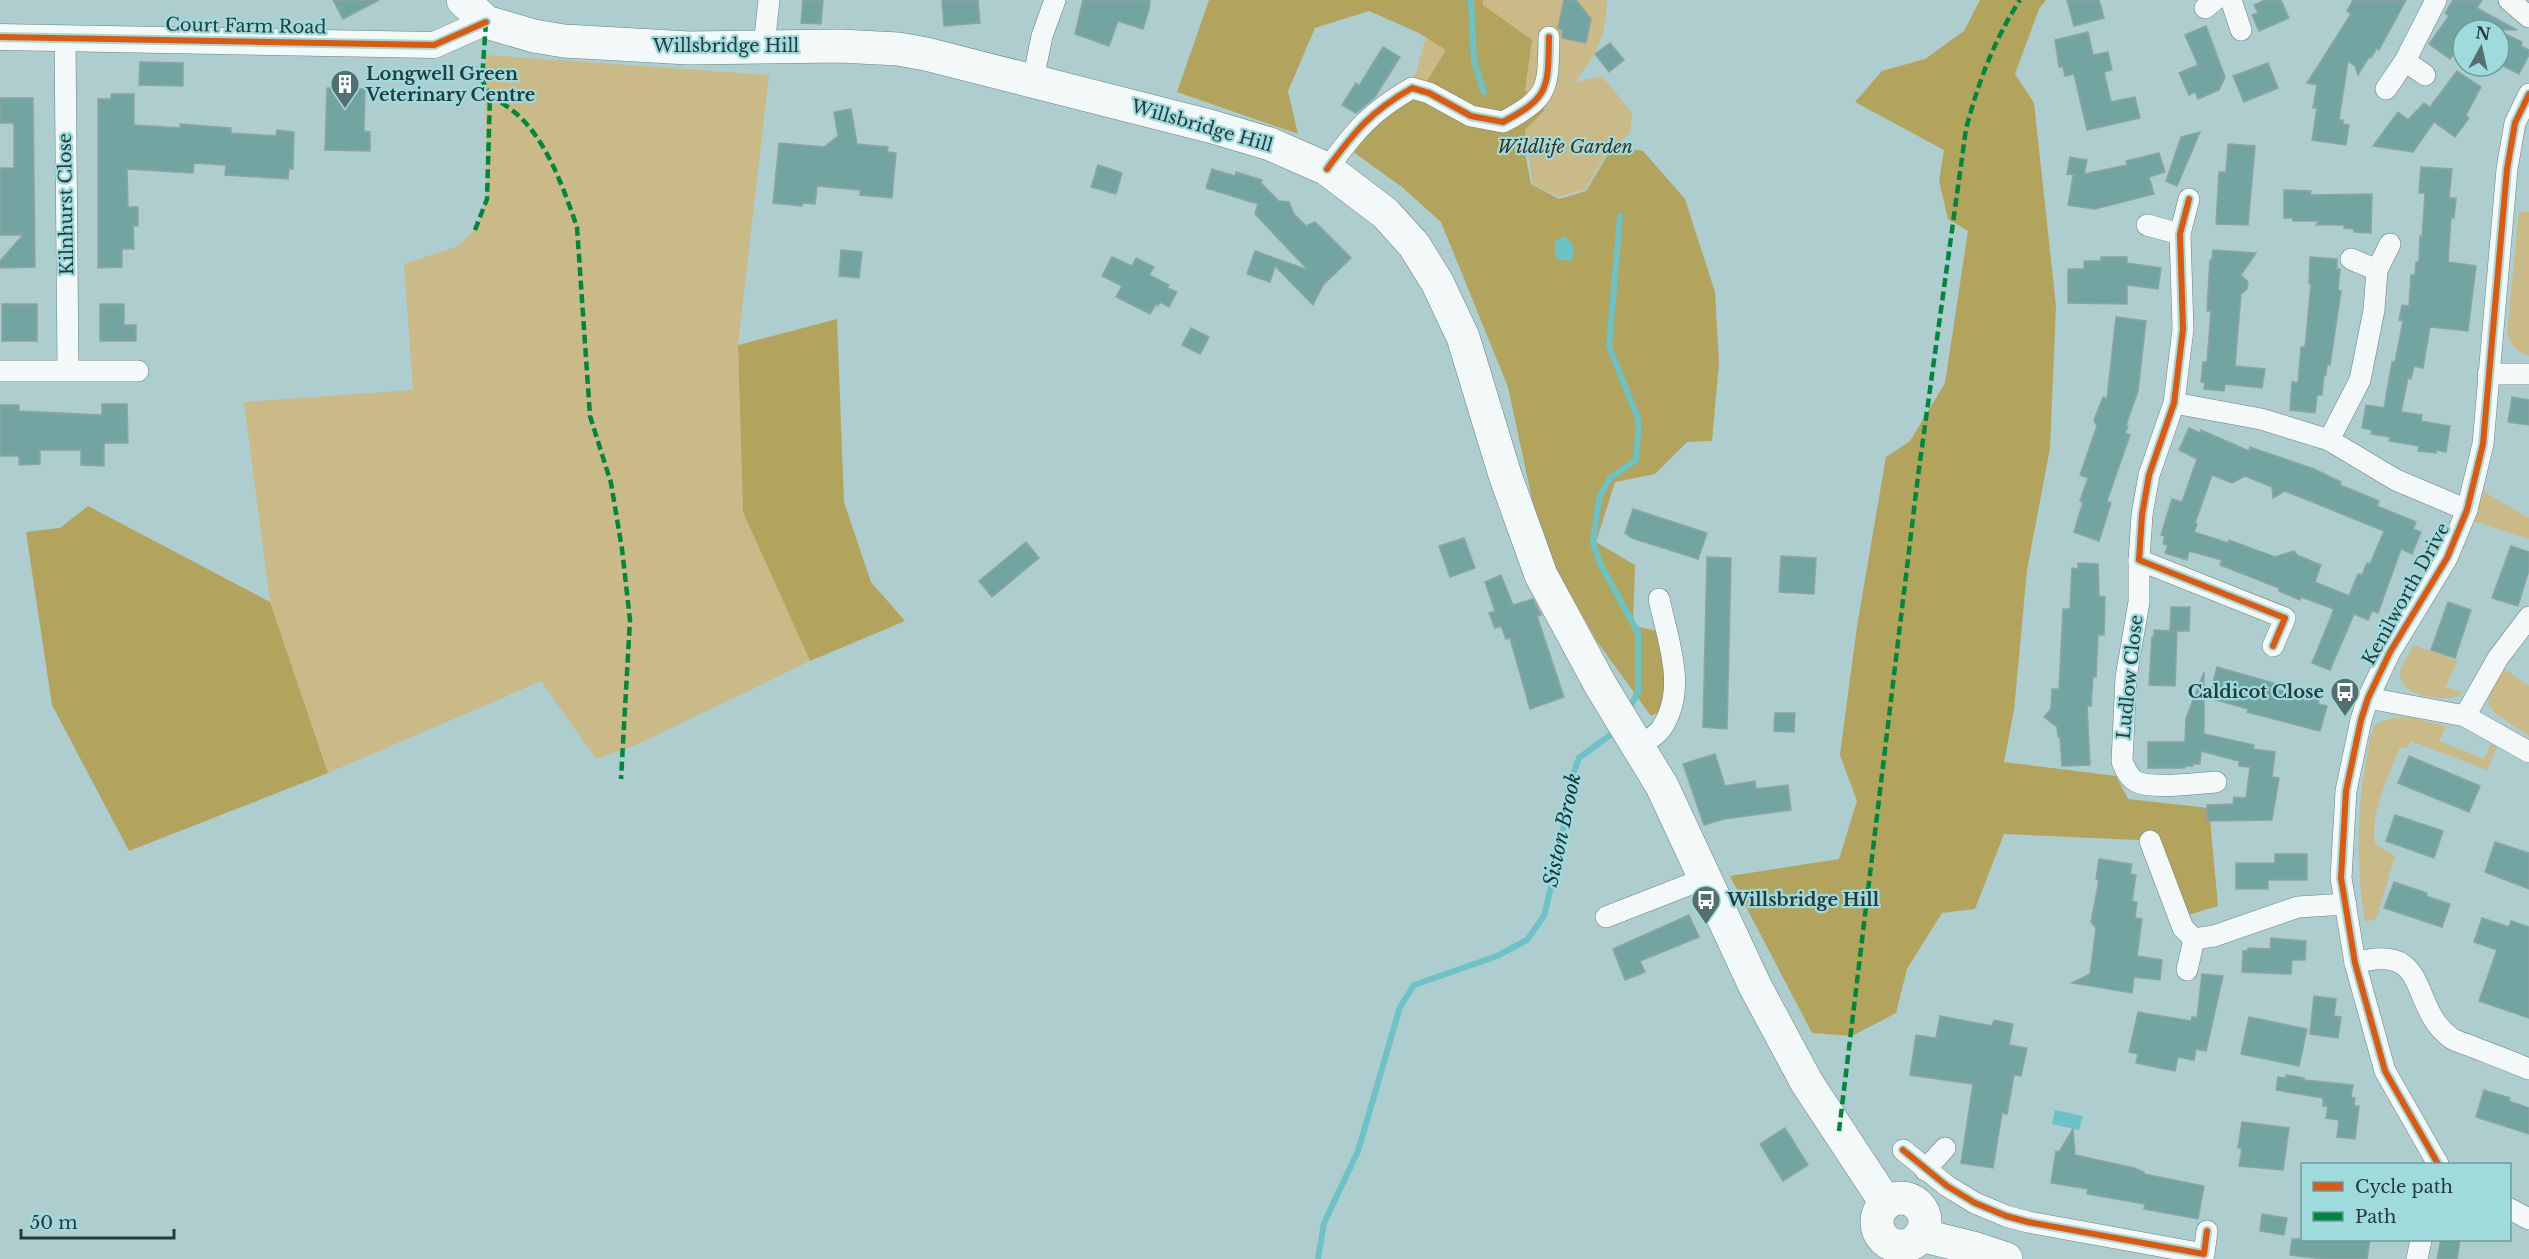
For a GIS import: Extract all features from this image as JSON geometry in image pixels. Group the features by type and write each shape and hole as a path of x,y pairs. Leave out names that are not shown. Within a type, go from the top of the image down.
{"main road":[{"name":"Willsbridge Hill","path":"474,11 534,36 576,42 689,48 764,46 898,49 1033,80 1270,144 1327,169 1385,213 1414,245 1437,282 1462,337 1505,475 1541,575 1601,686 1662,786 1755,986 1807,1083 1886,1203"},
{"path":"1898,1198 1908,1198 1915,1202 1925,1215 1924,1231 1918,1240 1904,1246 1889,1243 1876,1248 1878,1232 1876,1220 1880,1209 1886,1203 1898,1198"},
{"path":"1920,1235 2006,1259"}],"street":[{"path":"764,46 769,0"},
{"path":"1033,80 1042,36 1054,0"},
{"path":"2230,0 2241,30"},
{"path":"2386,89 2405,61 2436,0"},
{"path":"2509,0 2529,17"},
{"name":"Court Farm Road","path":"0,37 434,45 474,11"},
{"name":"Kilnhurst Close","path":"65,37 68,370"},
{"path":"1327,169 1358,128 1387,102 1412,88 1429,93 1471,116 1503,122 1523,111 1543,93 1548,71 1549,37"},
{"path":"2405,61 2425,75"},
{"name":"Kenilworth Drive","path":"2437,1163 2385,1071 2355,963 2342,878 2346,790 2368,698 2390,652 2447,558 2467,510 2482,444 2507,169 2515,123 2529,94"},
{"name":"Ludlow Close","path":"2189,199 2180,234 2183,328 2174,403 2149,475 2142,515 2139,602 2126,677 2122,761 2126,772 2136,781 2151,784 2216,782"},
{"path":"2147,225 2180,234"},
{"path":"2329,440 2360,380 2374,310 2377,270 2390,244"},
{"path":"2351,259 2377,270"},
{"path":"0,371 138,371"},
{"path":"2488,374 2529,374"},
{"path":"2174,403 2260,418 2329,440 2396,480 2467,510"},
{"path":"2139,560 2285,618 2273,646"},
{"path":"1634,738 1660,730 1673,707 1676,678 1659,599"},
{"path":"2466,716 2498,658 2529,617"},
{"path":"2368,698 2466,716 2529,752"},
{"path":"2150,841 2183,928 2194,939"},
{"path":"1606,917 1706,878"},
{"path":"2194,939 2214,936 2298,907 2346,904"},
{"path":"2187,970 2194,939"},
{"path":"2355,963 2387,958 2400,961 2411,971 2434,1020 2452,1038 2529,1069"},
{"path":"1925,1170 1945,1148"},
{"path":"1903,1150 1925,1170 1976,1203 2006,1216 2149,1252 2204,1254 2207,1231"},
{"path":"2511,1210 2529,1219"},
{"path":"2417,1259 2421,1241"}],"green space":[{"name":"Wildlife Garden","path":"1436,0 1607,0 1605,24 1599,44 1575,82 1602,76 1632,113 1630,133 1604,158 1585,189 1558,197 1533,184 1526,141 1505,157 1412,106 1348,155 1348,159 1334,151 1342,139 1416,73"},
{"path":"485,55 769,75 738,345 743,512 810,661 636,745 596,759 541,681 328,773 270,602 244,402 413,390 404,264 458,246 475,230 487,199"},
{"path":"2519,211 2529,212 2529,356 2514,347 2507,332"},
{"path":"2484,492 2529,518 2529,539 2473,521"},
{"path":"2414,645 2458,661 2445,687 2464,692 2458,696 2438,698 2427,697 2408,689 2402,683 2400,671"},
{"path":"2503,668 2529,686 2529,736 2496,714 2488,704 2489,691"},
{"path":"2410,717 2446,726 2439,741 2484,759 2491,744 2497,747 2487,770 2411,741 2407,748 2400,747 2381,795 2374,832 2375,844 2395,856 2376,919 2365,922 2360,879 2359,815 2370,738 2373,729 2379,723 2392,718"}],"shaded area":[{"path":"1209,0 1483,0 1483,5 1532,40 1525,90 1545,110 1525,130 1525,153 1531,184 1559,199 1586,191 1613,146 1643,151 1685,199 1715,292 1719,363 1712,441 1687,442 1655,474 1615,482 1596,542 1635,565 1633,626 1663,632 1667,709 1651,716 1596,640 1541,541 1508,387 1441,222 1402,187 1352,151 1375,112 1424,86 1446,50 1419,33 1369,11 1315,28 1288,91 1298,134 1177,92"},
{"path":"1980,0 2046,0 2039,9 2015,74 2034,103 2056,306 2050,448 2027,570 2014,710 2004,762 2116,776 2128,799 2209,808 2218,906 2185,916 2159,841 2004,834 1975,909 1942,913 1907,969 1896,1013 1852,1036 1812,1033 1730,876 1839,859 1857,801 1840,755 1857,626 1886,457 1910,441 1945,383 1968,231 1948,219 1939,181 1944,150 1855,102 1882,71 1925,59 1964,31"},
{"path":"837,319 844,502 871,582 905,621 810,661 743,512 738,345"},
{"path":"88,506 270,602 328,773 129,851 52,705 26,532 60,528"}],"water":[{"path":"1564,236 1570,240 1573,247 1571,261 1558,259 1555,255 1555,241"},
{"path":"2055,1110 2083,1116 2079,1130 2052,1124"}],"building":[{"path":"333,0 379,0 343,19"},
{"path":"803,0 823,0 821,24 801,23"},
{"path":"942,0 978,0 980,23 944,26"},
{"path":"1083,0 1150,0 1143,29 1118,21 1109,46 1075,34"},
{"path":"1564,0 1576,0 1591,19 1586,43 1562,38 1562,30 1558,28"},
{"path":"2067,0 2099,0 2104,18 2074,26"},
{"path":"2265,0 2281,0 2289,18 2259,31 2252,15 2258,13 2254,5"},
{"path":"2353,0 2406,0 2379,50 2377,48 2371,58 2369,57 2358,75 2355,66 2348,61 2339,120 2349,125 2346,145 2312,140 2317,108 2313,108 2317,85 2307,83 2351,14 2347,11"},
{"path":"2453,0 2482,0 2477,8 2495,18 2451,18 2450,59 2429,44 2449,16 2445,13"},
{"path":"2206,26 2225,77 2219,90 2198,99 2195,92 2189,95 2179,73 2198,65 2185,35"},
{"path":"2088,32 2093,55 2108,52 2112,70 2104,72 2111,102 2135,97 2140,118 2087,130 2074,74 2065,76 2063,67 2059,67 2055,40"},
{"path":"2511,37 2522,42 2521,46 2529,50 2529,55 2519,74 2511,70"},
{"path":"1610,43 1624,60 1609,72 1595,54"},
{"path":"1383,47 1400,57 1375,97 1356,113 1342,105 1356,83 1359,86"},
{"path":"140,62 183,63 183,86 139,85"},
{"path":"2268,63 2278,88 2244,102 2233,76"},
{"path":"2452,78 2468,78 2481,87 2466,115 2469,118 2455,137 2434,122 2413,152 2373,146 2398,112 2408,120 2424,103 2430,107"},
{"name":"Longwell Green Veterinary Centre","path":"327,88 365,89 364,131 370,132 370,151 325,150"},
{"path":"111,94 134,94 134,125 180,128 180,124 231,128 231,133 276,136 277,130 294,132 293,169 289,169 288,179 225,175 226,165 194,163 193,173 127,169 128,207 138,207 138,226 133,226 134,249 122,249 122,267 98,268 98,99 111,99"},
{"path":"0,98 33,98 35,267 0,268 0,261 23,235 0,235 0,168 14,168 14,123 0,123"},
{"path":"851,109 857,144 888,147 887,152 896,153 892,198 860,195 860,190 817,186 815,204 803,203 802,206 773,203 779,143 824,147 838,136 834,112"},
{"path":"2200,132 2177,186 2166,181 2181,137"},
{"path":"2228,144 2255,146 2248,225 2216,224 2219,172 2226,172"},
{"path":"2159,153 2165,172 2149,177 2154,194 2095,209 2068,205 2073,176 2077,175 2067,174 2070,157 2087,160 2084,174 2127,165 2126,161"},
{"path":"1098,165 1122,173 1116,194 1091,187"},
{"path":"2421,167 2452,169 2449,198 2456,198 2454,218 2451,218 2448,262 2476,266 2468,331 2430,327 2423,368 2414,366 2411,379 2408,378 2401,412 2422,415 2421,421 2450,426 2446,452 2436,450 2436,453 2418,451 2419,446 2389,441 2390,437 2371,434 2372,430 2362,428 2366,405 2384,408 2392,362 2395,362 2403,321 2399,320 2402,305 2409,306 2411,275 2415,275 2416,262 2419,262 2425,193 2419,193"},
{"path":"1212,169 1235,176 1236,172 1262,180 1261,183 1279,201 1289,202 1294,214 1306,226 1315,222 1351,258 1323,285 1313,305 1275,266 1270,282 1247,274 1255,251 1308,270 1255,214 1258,204 1206,188"},
{"path":"2284,190 2311,191 2310,195 2372,194 2371,233 2354,232 2354,229 2344,228 2344,225 2316,225 2319,221 2293,221 2293,218 2284,218"},
{"path":"841,250 862,252 859,278 839,276"},
{"path":"2213,250 2256,253 2241,275 2248,282 2247,289 2241,294 2235,366 2265,369 2262,388 2225,384 2224,391 2204,389 2205,383 2201,382 2203,362 2207,362 2211,311 2207,311 2210,260 2212,260"},
{"path":"1112,257 1132,266 1136,258 1154,267 1149,275 1169,285 1167,288 1177,292 1169,307 1160,302 1150,314 1116,297 1122,286 1102,276"},
{"path":"2101,257 2127,257 2127,263 2161,268 2158,289 2127,285 2127,304 2068,303 2068,269 2084,269 2084,261 2101,261"},
{"path":"2310,257 2337,259 2337,269 2340,269 2338,290 2341,291 2330,365 2327,365 2326,375 2324,375 2322,395 2317,395 2315,413 2290,410 2292,382 2298,383 2301,347 2305,347 2311,284 2309,283"},
{"path":"2,304 37,304 37,341 2,341"},
{"path":"100,304 124,304 124,325 136,325 136,341 100,341"},
{"path":"2116,317 2146,321 2138,391 2126,425 2128,426 2125,433 2130,435 2107,501 2111,503 2099,541 2074,532 2083,502 2080,501 2088,478 2080,475 2097,426 2094,420 2103,397 2107,399"},
{"path":"1191,328 1209,337 1200,354 1182,345"},
{"path":"2512,397 2529,400 2529,425 2508,422"},
{"path":"102,404 127,404 128,443 104,443 104,466 81,465 81,450 40,450 40,464 19,465 19,456 0,456 0,405 19,405 19,411 102,415"},
{"path":"2189,428 2200,433 2201,430 2249,451 2250,447 2314,469 2341,482 2340,485 2379,501 2377,506 2416,522 2413,529 2421,532 2412,554 2401,549 2378,613 2372,611 2368,620 2354,614 2330,670 2312,663 2334,609 2301,597 2300,600 2279,591 2279,588 2220,565 2222,560 2189,551 2187,560 2165,553 2168,545 2163,544 2165,536 2161,535 2172,499 2182,502 2197,459 2179,450","holes":["2212,475 2232,483 2245,476 2272,487 2273,498 2285,491 2384,531 2370,564 2367,563 2362,575 2358,574 2349,596 2315,582 2321,565 2297,555 2294,551 2275,557 2229,540 2228,543 2194,532"]},
{"path":"1633,509 1707,533 1698,559 1632,538 1625,533"},
{"path":"1464,538 1475,568 1450,577 1439,546"},
{"path":"1026,542 1039,558 992,597 979,581"},
{"path":"2511,546 2529,552 2529,570 2518,606 2492,598"},
{"path":"1781,556 1816,558 1814,594 1779,592"},
{"path":"1707,557 1731,558 1727,729 1703,727"},
{"path":"2078,563 2098,564 2099,596 2105,597 2104,635 2098,635 2096,677 2093,677 2091,706 2087,706 2090,765 2062,766 2057,727 2044,717 2051,709 2052,689 2059,689 2063,609 2070,609 2072,568 2078,569"},
{"path":"1501,575 1513,605 1533,599 1541,615 1537,616 1564,697 1530,709 1510,638 1506,639 1501,626 1495,628 1489,613 1495,611 1485,582"},
{"path":"2448,602 2471,610 2455,658 2431,650"},
{"path":"2171,607 2190,607 2189,631 2177,631 2175,686 2149,685 2154,630 2170,631"},
{"path":"2217,667 2277,684 2275,689 2319,700 2318,704 2327,706 2320,731 2247,712 2248,709 2209,698"},
{"path":"2204,672 2204,734 2254,745 2253,749 2275,752 2272,777 2279,778 2272,820 2207,821 2207,805 2233,804 2234,797 2246,798 2250,767 2239,766 2239,761 2201,751 2200,764 2185,766 2185,768 2148,768 2148,742 2185,742 2186,718"},
{"path":"1775,713 1795,713 1794,732 1774,731"},
{"path":"1715,754 1725,786 1755,781 1756,789 1788,785 1791,810 1724,819 1704,825 1683,764"},
{"path":"2409,756 2480,786 2469,812 2398,783"},
{"path":"2395,815 2443,831 2434,858 2386,841"},
{"path":"2495,842 2529,853 2529,889 2485,872"},
{"path":"2275,854 2307,854 2307,880 2268,880 2268,889 2236,889 2236,863 2275,863"},
{"path":"2099,859 2132,864 2130,874 2136,875 2132,901 2137,902 2135,918 2142,919 2137,956 2162,960 2160,980 2134,977 2132,993 2072,983 2090,974 2096,928 2091,922 2099,880 2096,879"},
{"path":"2394,882 2427,893 2426,896 2450,904 2442,927 2384,908"},
{"path":"1689,915 1699,937 1640,961 1645,972 1625,980 1613,949"},
{"path":"2482,918 2509,927 2511,921 2529,927 2529,1018 2479,1001 2497,950 2474,942"},
{"path":"2271,938 2306,941 2305,960 2292,960 2291,974 2242,972 2243,951 2248,951 2248,948 2270,949"},
{"path":"2202,974 2223,976 2206,1051 2196,1049 2194,1060 2178,1057 2175,1071 2136,1063 2138,1054 2129,1052 2138,1012 2191,1021 2192,1017 2197,1018"},
{"path":"2314,996 2336,999 2334,1016 2341,1017 2338,1038 2310,1034"},
{"path":"1940,1016 1992,1026 1994,1020 2013,1024 2009,1045 2027,1048 2021,1076 2014,1075 2007,1114 2002,1113 1993,1168 1961,1163 1973,1084 1910,1075 1916,1035 1936,1038"},
{"path":"2249,1017 2307,1029 2299,1066 2241,1054"},
{"path":"2286,1075 2304,1078 2304,1080 2353,1085 2351,1097 2355,1098 2354,1106 2359,1106 2355,1139 2337,1137 2339,1120 2326,1118 2328,1106 2323,1106 2323,1098 2276,1090 2278,1077 2286,1078"},
{"path":"2484,1090 2510,1098 2509,1101 2529,1108 2529,1134 2476,1117"},
{"path":"2242,1122 2289,1128 2283,1170 2239,1166 2242,1148 2238,1148"},
{"path":"1785,1128 1808,1165 1783,1181 1760,1144"},
{"path":"2073,1129 2075,1155 2134,1168 2144,1174 2204,1186 2198,1219 2144,1209 2145,1204 2087,1194 2088,1189 2051,1183 2056,1151 2059,1152"},
{"path":"2262,1214 2287,1218 2284,1235 2260,1231"},
{"path":"2292,1239 2370,1241 2367,1259 2324,1259 2290,1255"},
{"path":"2441,1241 2460,1241 2457,1259 2437,1259"}],"waterway":[{"name":"Siston Brook","path":"1471,0 1474,62 1484,92"},
{"name":"Siston Brook","path":"1620,216 1609,346 1639,421 1636,460 1610,478 1599,498 1593,543 1601,565 1638,633 1638,692 1628,711"},
{"name":"Siston Brook","path":"1318,1259 1324,1223 1358,1151 1400,1007 1414,985 1497,956 1527,940 1544,916 1561,846 1569,786 1579,758 1617,730"}],"marked path":[{"path":"1839,1131 1918,476 1966,129 1988,62 2020,0"},
{"path":"475,230 487,199 490,95 482,80 486,22"},
{"path":"490,95 521,118 540,142 555,169 577,227 590,416 611,483 622,549 630,620 621,779"}],"cycle path":[{"path":"0,37 434,45 486,22"},
{"path":"1327,169 1364,123 1385,105 1412,88 1429,93 1471,116 1503,122 1530,105 1543,89 1548,68 1549,37"},
{"path":"2437,1163 2385,1071 2355,963 2341,878 2346,791 2368,698 2390,652 2447,558 2467,510 2483,444 2507,169 2515,123 2529,94"},
{"path":"2189,199 2180,234 2183,329 2174,403 2149,475 2142,515 2139,560 2285,618 2273,646"},
{"path":"1903,1150 1947,1186 1975,1203 2028,1222 2204,1254 2207,1231"}],"place":[{"name":"Longwell Green Veterinary Centre","path":"345,110"},
{"name":"Caldicot Close","path":"2345,718"},
{"name":"Willsbridge Hill","path":"1706,926"}]}
